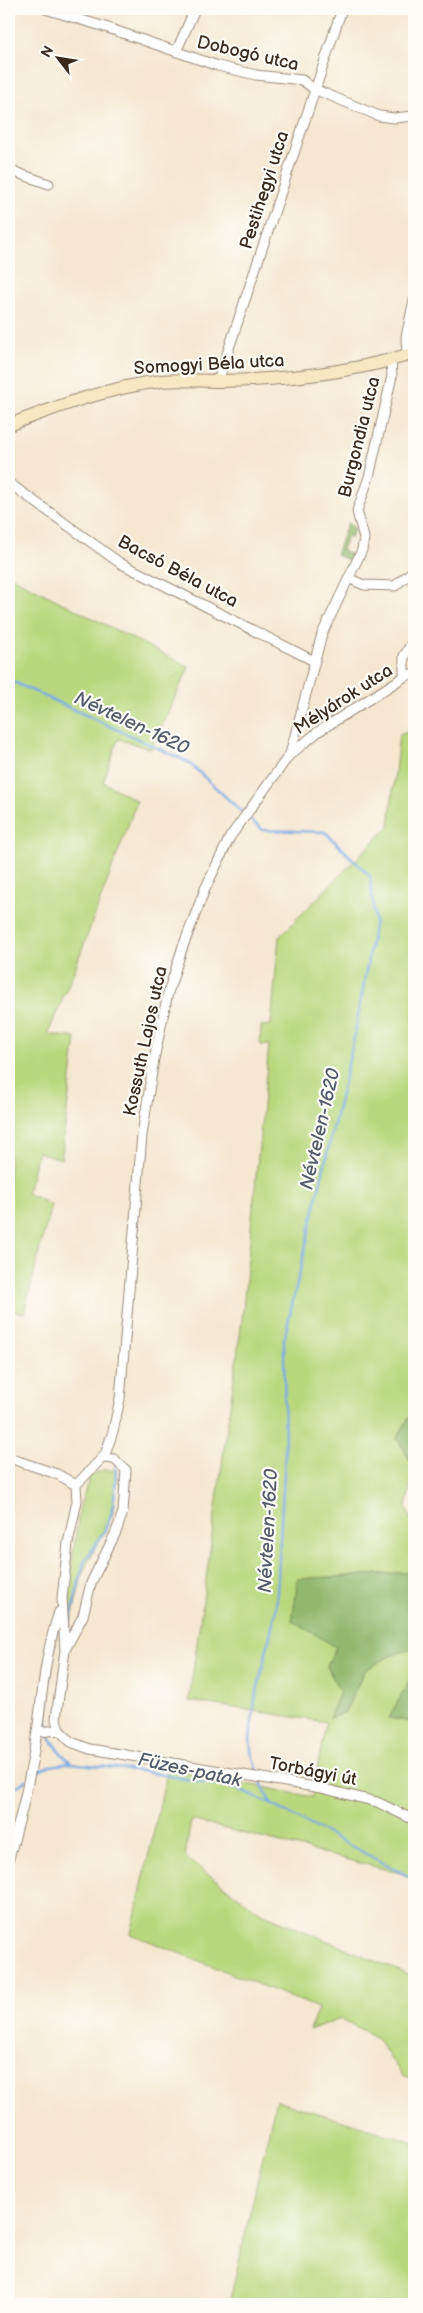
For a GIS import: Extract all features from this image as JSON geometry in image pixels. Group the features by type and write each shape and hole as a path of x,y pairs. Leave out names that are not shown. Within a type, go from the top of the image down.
{"main road":[{"name":"Somogyi Béla utca","path":"9,425 116,388 163,381 218,381 311,375 352,369 410,354"}],"street":[{"name":"Dobogó utca","path":"45,9 105,27 218,66 256,75 302,80 314,90 379,116 394,118 414,116"},
{"path":"176,52 195,9"},
{"name":"Pestihegyi utca","path":"218,381 342,9"},
{"path":"9,170 49,184"},
{"path":"410,354 406,337 414,300"},
{"name":"Burgondia utca","path":"314,661 322,634 362,550 364,538 357,511 369,476 392,376 391,360"},
{"name":"Bacsó Béla utca","path":"9,483 120,563 314,661"},
{"path":"348,578 364,585 395,586 414,570"},
{"path":"404,677 404,656 414,638"},
{"name":"Kossuth Lajos utca","path":"76,1485 103,1458 113,1431 120,1399 142,1135 154,1059 168,993 182,949 205,890 230,837 290,754 314,661"},
{"name":"Mélyárok utca","path":"290,754 319,731 404,677 414,673"},
{"path":"9,1458 57,1474 76,1485 77,1501 68,1543 61,1606 65,1650 56,1719 59,1730 37,1732"},
{"path":"65,1650 83,1616 91,1583 116,1532 123,1512 126,1470 117,1461 103,1458"},
{"path":"9,1858 27,1784 37,1732 42,1683 52,1632 61,1606"},
{"name":"Torbágyi út","path":"59,1730 71,1742 90,1749 359,1796 400,1811 414,1820"}],"green space":[{"path":"348,522 354,528 351,538 347,536 342,550 353,556 351,561 336,555"},
{"path":"9,576 189,667 151,749 118,739 103,782 137,801 74,971 48,1034 76,1038 61,1159 38,1152 27,1193 51,1205 24,1313 9,1310"},
{"path":"414,730 414,1409 397,1438 414,1467 406,1507 414,1528 414,1572 298,1579 336,1647 327,1666 340,1692 330,1718 345,1712 365,1670 390,1656 414,1648 414,1672 389,1718 414,1722 414,1880 400,1873 191,1820 185,1857 261,1913 414,1977 414,2079 402,2075 377,2038 340,2018 310,2030 318,2008 131,1934 168,1768 312,1797 326,1722 189,1701 242,1320 269,1045 260,1045 261,1026 271,1025 279,937 389,826 399,735"},
{"path":"414,1409 414,1467 397,1438"},
{"path":"103,1470 117,1470 113,1513 83,1572 67,1632 62,1631 80,1506 90,1476"},
{"path":"414,1572 414,1648 390,1656 365,1670 345,1712 329,1718 340,1692 327,1666 336,1647 292,1621 298,1579"},
{"path":"414,1672 414,1722 389,1718"},
{"path":"276,2100 414,2143 414,2304 229,2304"}],"waterway":[{"name":"Névtelen-1620","path":"9,680 188,762 244,814"},
{"name":"Névtelen-1620","path":"248,818 263,830 325,832 370,876 375,921 354,1038 284,1340 285,1456 276,1610 255,1700 250,1738 251,1751 258,1775"},
{"path":"69,1623 84,1562 104,1532 111,1515 115,1492 116,1465"},
{"path":"47,1728 49,1678 54,1644"},
{"path":"48,1734 60,1752 70,1762"},
{"name":"Füzes-patak","path":"33,1773 50,1766 71,1763 142,1771 234,1788 271,1804 414,1879"},
{"name":"Füzes-patak","path":"9,1792 26,1780"},
{"name":"Névtelen-1620","path":"261,1782 271,1804"}]}
